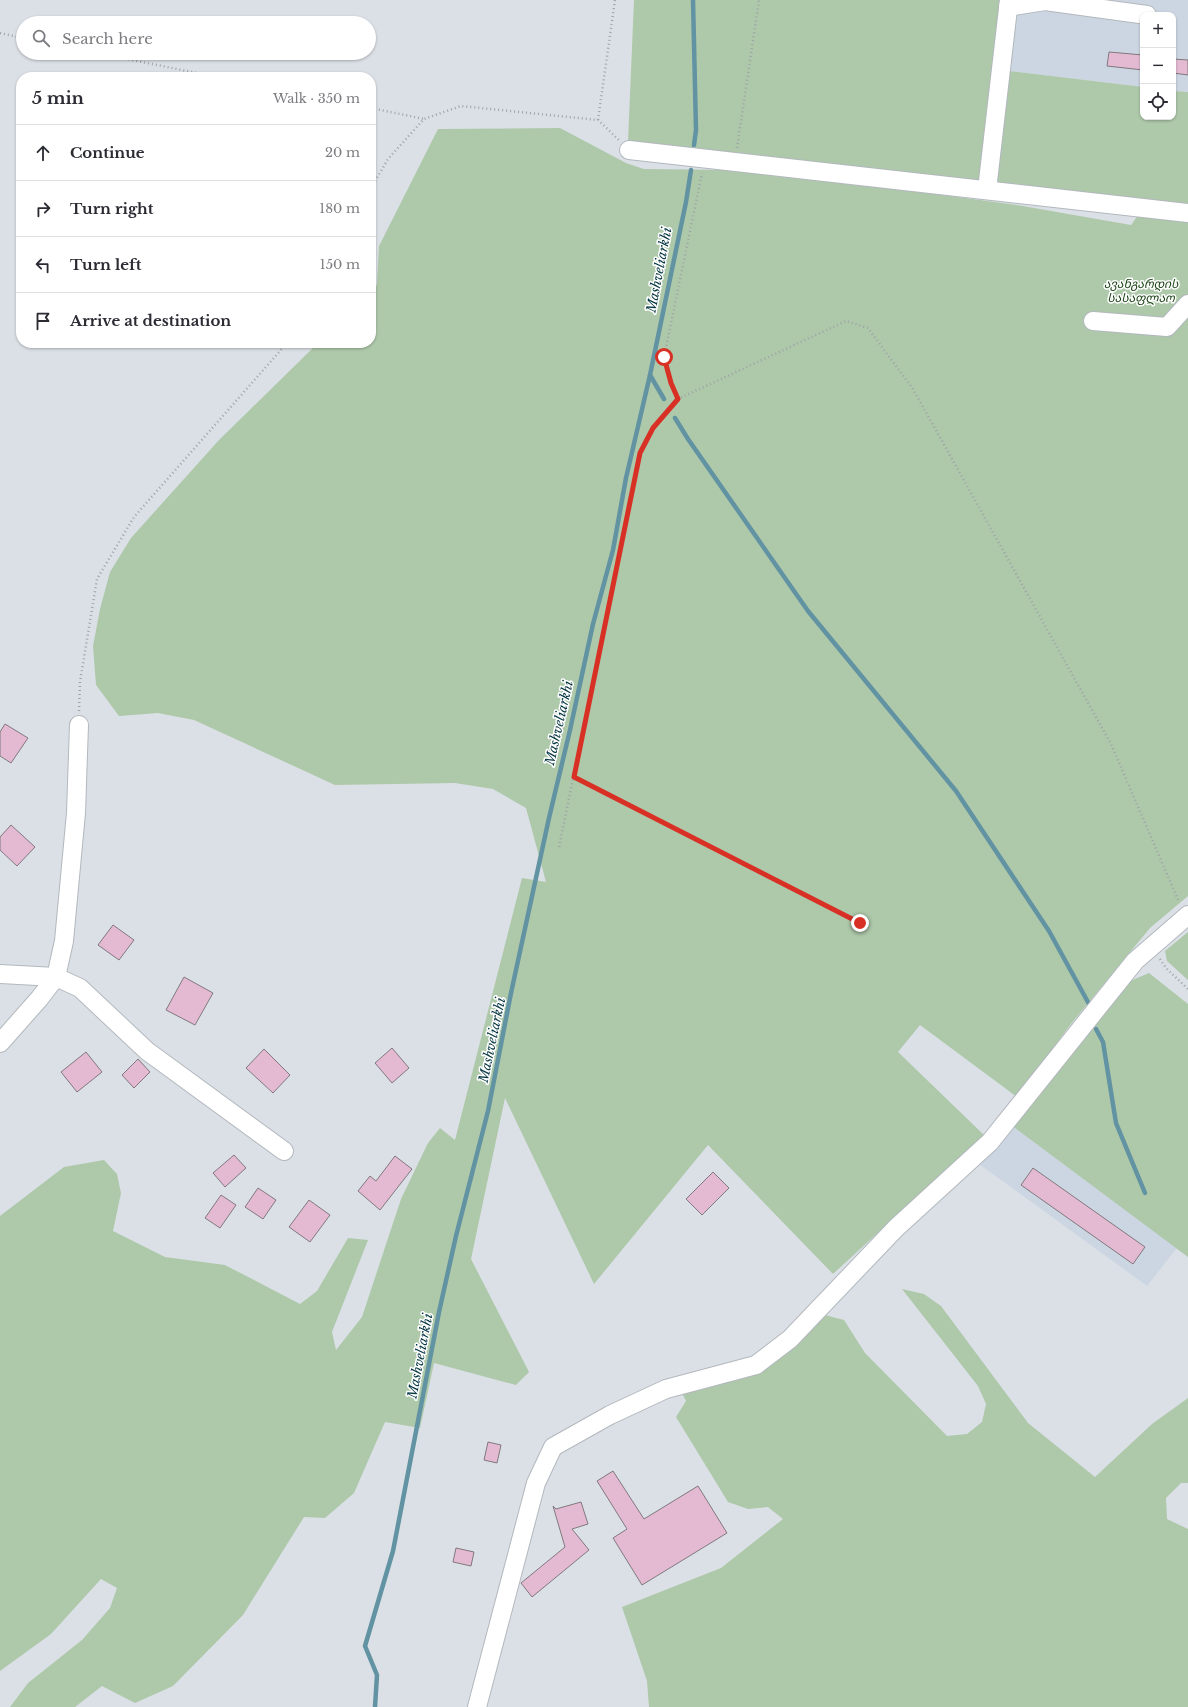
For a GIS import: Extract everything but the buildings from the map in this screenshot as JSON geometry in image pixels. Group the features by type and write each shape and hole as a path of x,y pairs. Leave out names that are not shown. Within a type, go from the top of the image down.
{"street":[{"path":"987,190 1009,4 1046,1 1140,14"},
{"path":"629,150 1188,213"},
{"path":"1093,321 1167,327 1188,304"},
{"path":"0,1043 40,999 56,977 64,941 76,812 79,725"},
{"path":"477,1707 536,1483 553,1447 610,1415 666,1389 756,1365 790,1339 896,1228 990,1142 1135,961 1187,916"},
{"path":"0,974 56,977 80,988 147,1051 284,1151"}],"path":[{"path":"598,120 615,0"},
{"path":"735,162 759,0"},
{"path":"0,34 16,37"},
{"path":"132,60 192,72"},
{"path":"376,179 388,159 424,119 461,106 598,120 629,150"},
{"path":"376,109 424,119"},
{"path":"678,399 671,383 664,357 705,159"},
{"path":"559,847 640,453 653,428 678,399 846,321 868,328 913,389 1111,744 1187,916"},
{"path":"79,725 80,682 97,579 134,517 283,348"},
{"path":"574,777 860,923"},
{"path":"1153,946 1166,968 1188,989"}],"shaded area":[{"path":"1018,0 1188,0 1188,92 1176,91 1176,12 1140,12 1140,87 1009,71"},
{"path":"1011,1125 1177,1248 1147,1286 979,1164"}],"green space":[{"name":"ავანგარდის სასაფლაო","path":"634,0 1018,0 1009,71 1140,87 1140,120 1176,120 1176,91 1188,92 1188,896 1150,928 1070,1025 1017,1097 920,1025 898,1052 984,1135 833,1274 708,1145 594,1284 505,1098 471,1259 529,1372 516,1385 434,1363 420,1428 385,1422 354,1493 325,1518 304,1517 243,1615 173,1686 135,1703 102,1686 75,1707 10,1707 28,1683 82,1640 110,1608 117,1588 101,1579 51,1634 0,1671 0,1216 64,1167 104,1160 117,1174 121,1193 113,1231 165,1257 225,1265 300,1304 317,1291 348,1238 368,1240 332,1332 336,1350 362,1317 401,1199 428,1143 440,1128 455,1140 522,878 546,882 526,808 493,789 455,783 335,785 194,720 158,713 119,716 96,685 93,646 100,609 110,572 131,538 219,440 313,348 376,348 376,286 379,246 438,129 560,128 626,163 644,169 734,170 1017,205 1131,225 1146,204 728,152 628,142"},
{"path":"1188,932 1188,980 1167,961 1165,951"},
{"path":"1149,973 1188,1004 1188,1257 1011,1125 1128,982"},
{"path":"902,1289 924,1294 941,1306 1028,1423 1095,1477 1152,1424 1188,1398 1188,1483 1181,1483 1166,1498 1167,1519 1188,1529 1188,1707 649,1707 647,1681 622,1607 721,1568 783,1519 768,1507 748,1509 728,1502 676,1417 686,1401 682,1393 758,1371 788,1353 825,1315 844,1320 865,1353 947,1436 967,1434 982,1422 986,1404 978,1386"}],"waterway":[{"name":"Mashveliarkhi","path":"693,0 696,130 694,145"},
{"name":"Mashveliarkhi","path":"664,399 650,375 686,202 691,170"},
{"name":"Mashveliarkhi","path":"375,1707 377,1675 365,1646 393,1551 439,1312 456,1236 488,1111 511,993 549,818 593,624 613,550 626,478 650,375"},
{"path":"675,418 688,439 808,611 956,791 1049,931 1089,1004"},
{"path":"1096,1029 1103,1042 1116,1123 1145,1193"}],"route":[{"path":"664,357 671,383 678,399 653,428 640,453 574,777 860,923"}]}
